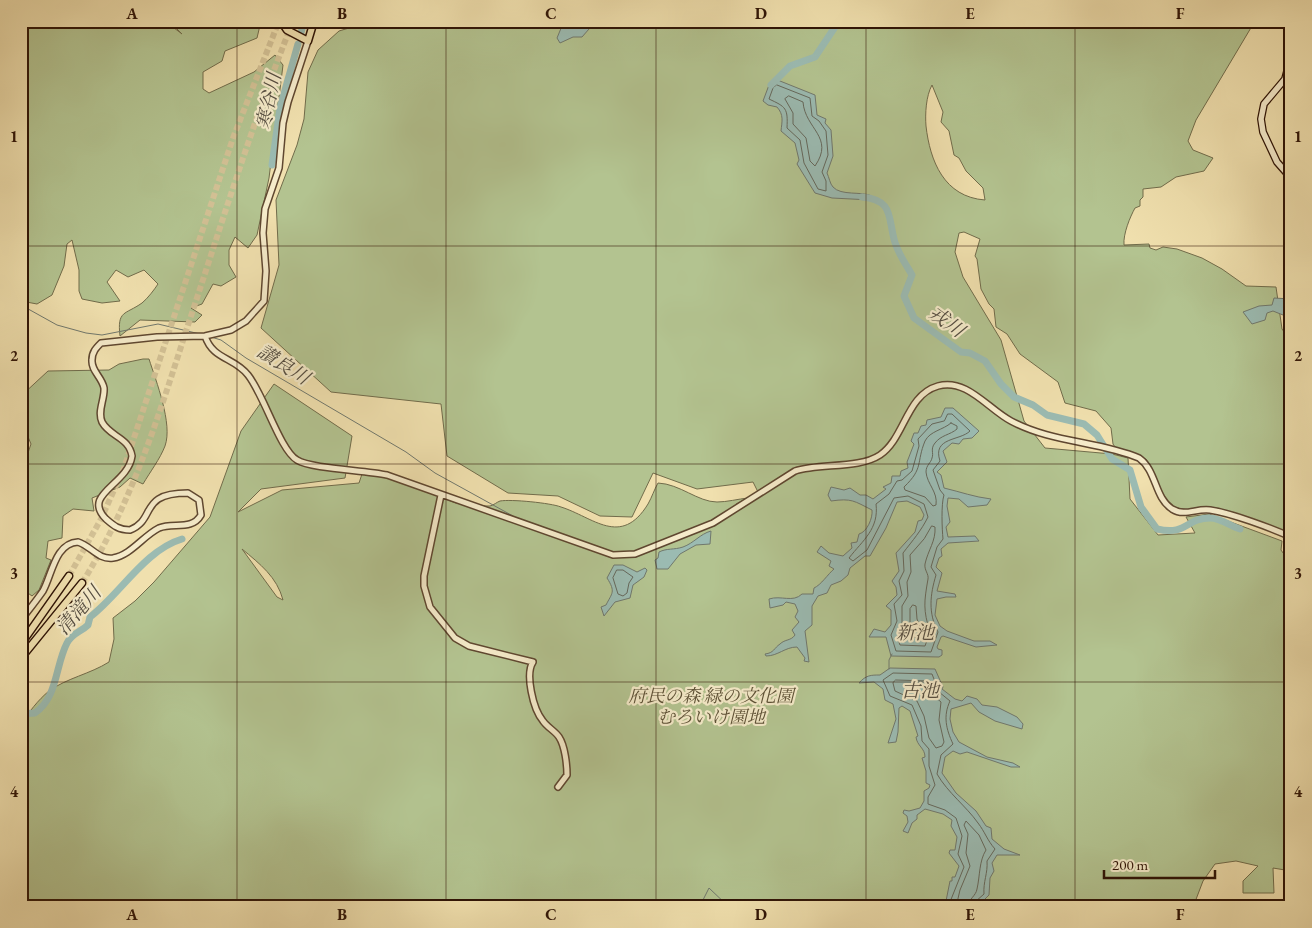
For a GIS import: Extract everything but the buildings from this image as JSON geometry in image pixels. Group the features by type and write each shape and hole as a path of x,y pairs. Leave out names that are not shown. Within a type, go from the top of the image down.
{"highway":[{"path":"281,21 287,30 308,41 314,21"},
{"path":"21,644 70,576"},
{"path":"21,658 82,584"}],"main road":[{"path":"1291,56 1285,79 1264,104 1261,119 1263,132 1278,162 1291,178"}],"street":[{"path":"21,620 43,590 65,546 75,542 82,543 99,555 112,558 126,553 161,527 189,525 200,518 202,511 198,500 188,493 158,498 149,507 138,526 130,530 114,526 102,514 98,505 99,498 125,474 132,456 125,441 111,432 102,420 100,414 103,383 94,371 92,353 101,343 157,337 205,336 231,330 246,321 264,301 266,271 263,233 265,208 279,168 286,109 308,41"},
{"path":"205,336 209,348 244,369 259,388 286,449 296,460 311,464 366,470 605,553 620,556 634,554 713,522 795,471 807,467 866,461 880,455 893,442 921,396 936,387 950,385 968,390 999,414 1022,427 1139,458 1150,469 1163,500 1177,511 1188,513 1209,510 1291,537"},
{"path":"440,495 424,576 427,600 450,632 463,643 475,648 533,662 528,674 534,698 542,720 559,737 566,763 567,775 558,787"}],"green space":[{"path":"21,21 165,21 182,34 169,21 261,21 257,38 225,51 222,61 203,72 203,89 209,93 254,72 275,55 283,65 269,178 257,235 248,248 235,237 229,250 229,265 236,277 221,286 213,284 202,304 191,308 202,315 195,322 140,320 120,336 121,317 144,301 158,284 144,270 128,277 116,270 107,282 120,301 102,303 82,299 79,291 79,270 72,240 67,244 64,266 52,295 37,304 21,301"},
{"name":"府民の森 緑の文化園 むろいけ園地","path":"372,21 1255,21 1196,120 1188,141 1193,150 1213,158 1204,171 1176,177 1161,187 1143,189 1140,206 1135,208 1127,226 1124,245 1149,244 1150,248 1156,250 1163,247 1177,249 1202,258 1246,286 1276,287 1282,329 1291,341 1291,534 1211,507 1188,510 1174,507 1164,499 1151,466 1146,459 1115,447 1111,428 1096,411 1065,403 1058,382 1020,354 1007,334 996,327 994,309 981,289 975,256 980,239 964,232 959,233 955,252 963,277 1001,340 1024,421 1045,448 1112,454 1128,458 1130,499 1158,535 1195,533 1186,517 1209,514 1282,541 1281,550 1291,564 1291,871 1273,868 1274,893 1243,893 1243,881 1258,866 1236,861 1215,864 1203,881 1195,902 1188,907 21,907 21,724 34,706 49,691 109,662 114,639 113,618 135,601 154,582 210,517 241,431 274,384 352,436 345,478 261,489 238,512 282,490 359,483 362,474 387,477 456,503 465,502 490,506 500,501 540,503 561,507 606,526 617,527 628,524 638,517 648,504 658,483 674,486 710,501 721,502 748,498 736,504 741,509 760,496 753,482 697,489 653,473 632,517 600,516 558,496 508,493 447,456 441,404 331,392 261,328 279,265 276,200 297,145 304,119 308,72 318,50 339,31","holes":["932,85 943,112 941,122 949,131 954,155 959,158 966,171 983,188 985,200 959,192 949,184 936,164 931,152 926,121 927,100","242,549 277,584 283,600 277,597"]},
{"path":"149,359 165,415 167,437 163,451 143,484 130,478 120,487 92,498 94,511 73,509 63,516 62,538 48,541 46,558 51,560 39,590 32,596 21,588 21,521 25,518 21,514 21,473 31,444 21,420 21,396 48,371 109,370 119,364"}],"water":[{"path":"564,21 596,21 582,37 573,37 560,43 557,38"},
{"path":"775,79 815,95 817,115 826,119 825,123 831,130 833,156 827,173 832,186 841,192 872,196 871,200 832,198 815,193 797,164 799,160 795,143 781,131 781,113 777,107 768,105 763,101 769,85"},
{"path":"1274,298 1291,299 1291,309 1283,315 1273,311 1267,313 1265,320 1252,324 1243,312 1259,306 1272,305"},
{"name":"新池","path":"945,408 953,408 979,431 972,438 963,439 959,444 952,443 943,451 947,462 937,472 941,475 944,488 991,499 987,505 968,507 959,499 948,498 947,506 950,522 946,527 948,537 975,536 979,541 948,543 941,549 942,556 939,558 936,567 942,573 937,591 955,594 956,597 937,599 935,615 940,626 947,631 974,641 990,641 997,645 976,647 943,636 937,647 942,650 942,655 939,657 891,656 886,637 869,637 874,629 885,632 891,625 891,610 886,606 897,595 896,587 892,581 899,571 896,553 915,532 918,521 922,520 924,515 920,507 907,501 897,502 886,528 870,556 865,556 850,568 848,575 841,581 831,585 827,593 818,596 812,606 812,625 805,631 809,662 804,661 805,658 797,647 766,656 765,654 770,653 782,642 795,635 792,630 799,622 795,617 798,611 795,604 786,602 783,605 770,608 769,599 795,598 802,594 813,594 814,588 834,569 829,566 831,561 817,552 821,546 829,553 843,556 852,548 851,543 857,542 859,534 865,531 870,521 872,510 861,504 848,500 831,501 828,495 831,487 844,490 850,488 860,495 866,495 873,499 886,489 883,487 891,483 892,476 900,476 901,471 908,468 907,462 914,444 911,441 914,433 918,433 921,426 926,425 927,420 941,417"},
{"path":"711,531 710,544 696,545 680,554 668,569 657,569 655,560 658,558 659,552 683,547"},
{"path":"614,565 623,565 637,572 645,568 647,570 644,577 633,585 630,598 615,602 604,616 601,607 606,605 611,595 612,590 607,578"},
{"name":"古池","path":"890,668 935,669 943,687 942,689 955,699 962,701 967,696 977,699 982,705 997,707 1017,717 1023,724 1022,729 995,721 979,712 971,703 951,709 950,719 953,732 959,742 987,757 1013,763 1020,767 1011,767 967,752 960,754 953,751 945,757 942,773 956,793 976,811 986,826 991,828 992,839 1004,849 1020,855 997,855 992,863 994,871 990,878 989,895 977,907 942,907 946,901 950,881 952,881 952,877 955,877 959,866 949,853 950,850 955,850 957,837 951,826 952,820 943,814 925,809 917,815 917,819 912,823 908,833 903,831 908,822 907,816 903,813 904,810 909,811 920,808 924,801 924,791 930,785 926,783 926,771 922,758 925,757 925,754 918,743 916,737 918,736 910,711 902,706 899,708 896,742 888,743 896,719 893,704 885,700 883,689 874,682 859,683 866,677 880,675"}],"waterway":[{"name":"寒谷川","path":"301,33 304,21"},
{"name":"戎川","path":"771,85 790,66 815,57 839,21"},
{"name":"寒谷川","path":"272,165 280,108 298,44"},
{"name":"戎川","path":"862,197 879,202 887,210 897,248 912,275 904,296 914,318 961,352 970,353 985,361 1001,384 1014,397 1033,405 1047,415 1084,424 1097,435 1112,459 1130,470 1141,507 1157,529 1167,531 1181,529 1196,521 1210,518 1218,519 1240,529"},
{"name":"讃良川","path":"21,305 57,325 86,333 102,335 158,324 200,334"},
{"name":"讃良川","path":"211,337 221,340 246,358 406,452 435,473 513,516"},
{"name":"清滝川","path":"21,714 35,713 48,699 63,652 71,637 88,625 90,617 145,562 156,553 182,539"},
{"path":"889,669 889,660 892,654"},
{"path":"701,904 709,888 729,907"}],"tunnel":[{"path":"69,576 101,519 124,468 233,138 279,21"},
{"path":"82,583 116,522 143,458 251,134 293,21"}]}
